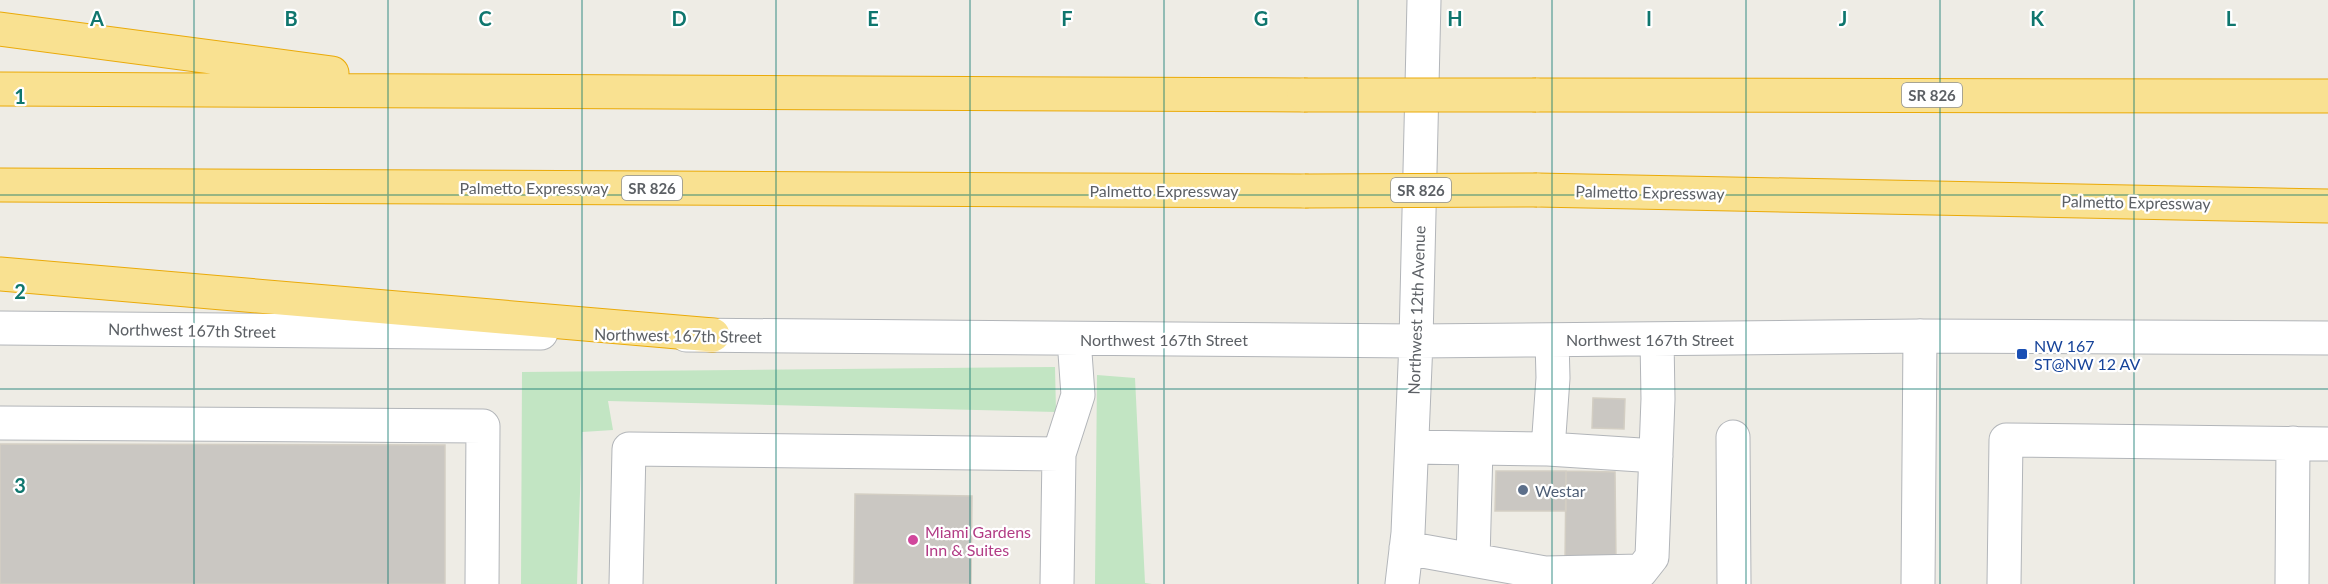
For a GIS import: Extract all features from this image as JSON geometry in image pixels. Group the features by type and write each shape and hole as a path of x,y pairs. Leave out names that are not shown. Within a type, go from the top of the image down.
{"highway":[{"path":"0,29 467,91"},
{"name":"SR 826","path":"0,89 1304,95 2328,96"},
{"name":"Palmetto Expressway","path":"0,185 1537,190 2328,206"},
{"path":"0,274 712,335"}],"street":[{"name":"Northwest 12th Avenue","path":"1402,584 1407,548 1416,342 1424,0"},
{"name":"Northwest 167th Street","path":"0,328 1416,342 1920,336 2328,338"},
{"path":"1918,584 1920,336"},
{"path":"1057,584 1059,454 1078,395 1074,339"},
{"path":"1407,548 1545,573 1641,571 1652,556 1659,399 1657,339"},
{"path":"1548,449 1553,378 1552,340"},
{"path":"0,423 483,426 482,584"},
{"path":"1733,437 1734,584"},
{"path":"2004,584 2006,440 2328,444"},
{"path":"2292,584 2293,443"},
{"path":"1412,447 1548,449 1656,456"},
{"path":"1473,560 1476,448"},
{"path":"626,584 629,449 1059,454"}],"green space":[{"path":"1055,367 1056,412 608,401 613,430 582,432 577,584 521,584 522,372"},
{"path":"1097,375 1135,378 1145,583 1152,584 1095,584"}],"building":[{"path":"1593,398 1625,399 1624,429 1592,428"},
{"path":"0,444 445,445 445,584 0,584"},
{"path":"1496,471 1566,471 1566,511 1495,511"},
{"path":"1566,471 1615,472 1616,563 1565,563"},
{"name":"Miami Gardens Inn & Suites","path":"855,494 972,496 971,584 854,584"}],"place":[{"name":"NW 167 ST@NW 12 AV","path":"2022,354"},
{"name":"Westar","path":"1523,490"},
{"name":"Miami Gardens Inn & Suites","path":"913,540"}]}
